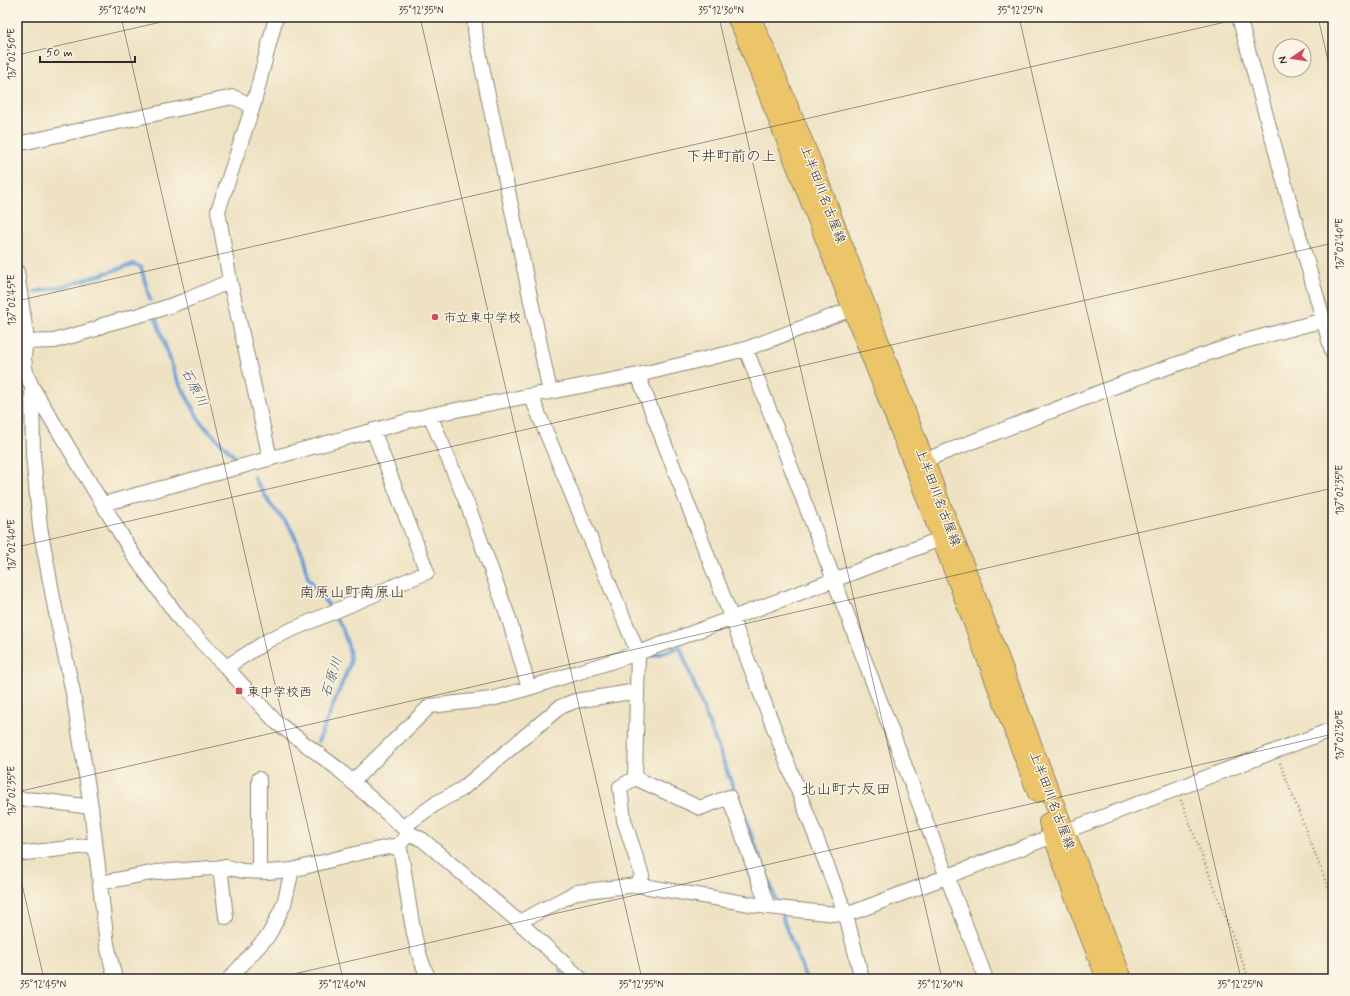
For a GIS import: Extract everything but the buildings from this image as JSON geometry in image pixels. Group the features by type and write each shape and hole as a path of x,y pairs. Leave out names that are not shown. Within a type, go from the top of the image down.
{"main road":[{"name":"上半田川名古屋線","path":"736,17 925,460 1059,833 1073,894 1106,979"},
{"name":"上半田川名古屋線","path":"751,17 811,160 858,306 940,539 1059,833 1122,979"}],"street":[{"path":"270,458 230,282 218,211 253,106 276,17"},
{"path":"474,17 476,38 550,392"},
{"path":"1239,17 1333,354"},
{"path":"17,144 233,97 253,106"},
{"path":"17,272 26,333 21,337"},
{"path":"21,337 54,341 89,331 102,325 164,308 230,282"},
{"path":"103,504 430,415 638,375 746,349 858,306"},
{"path":"925,460 1149,374 1238,343 1324,320"},
{"path":"21,337 24,358 22,375 32,386 134,556 182,622 226,667 276,722 337,768 406,830 423,840 519,922 581,979"},
{"path":"746,349 986,979"},
{"path":"638,375 846,915 862,979"},
{"path":"32,386 33,455 40,527 73,693 91,807 107,944 115,979"},
{"path":"531,396 638,653 635,778"},
{"path":"430,415 471,513 509,619 529,688"},
{"path":"226,667 272,638 427,572 373,430"},
{"path":"352,782 430,706 492,699 638,653 940,539"},
{"path":"429,979 417,944 399,845 406,830 438,802 462,790 560,707 575,701 637,691"},
{"path":"519,922 577,892 637,885 768,907 846,915 1333,729"},
{"path":"635,778 700,808 729,797 768,907"},
{"path":"635,778 620,787 624,820 642,876 637,885"},
{"path":"259,779 259,871"},
{"path":"17,799 38,800 91,807"},
{"path":"17,854 95,845"},
{"path":"100,883 156,872 226,867 243,871 292,870 359,853 399,845"},
{"path":"220,868 226,917"},
{"path":"229,979 268,936 284,904 292,870"}],"path":[{"path":"1276,751 1333,900"},
{"path":"1176,789 1249,979"}],"waterway":[{"name":"石原川","path":"35,292 65,286 134,264 141,267 150,300"},
{"name":"石原川","path":"155,316 176,377 201,423 235,457"},
{"name":"石原川","path":"254,477 270,504 289,525 301,550 308,578 329,606"},
{"name":"石原川","path":"318,742 350,664 348,646 337,618"},
{"path":"653,656 680,647 777,903"},
{"path":"782,916 806,979"},
{"name":"石原川","path":"560,970 566,979"}],"place":[{"name":"市立東中学校","path":"435,317"},
{"name":"東中学校西","path":"239,691"}],"district":[{"name":"下井町前の上","path":"731,156"},
{"name":"南原山町南原山","path":"352,592"},
{"name":"北山町六反田","path":"846,789"}]}
